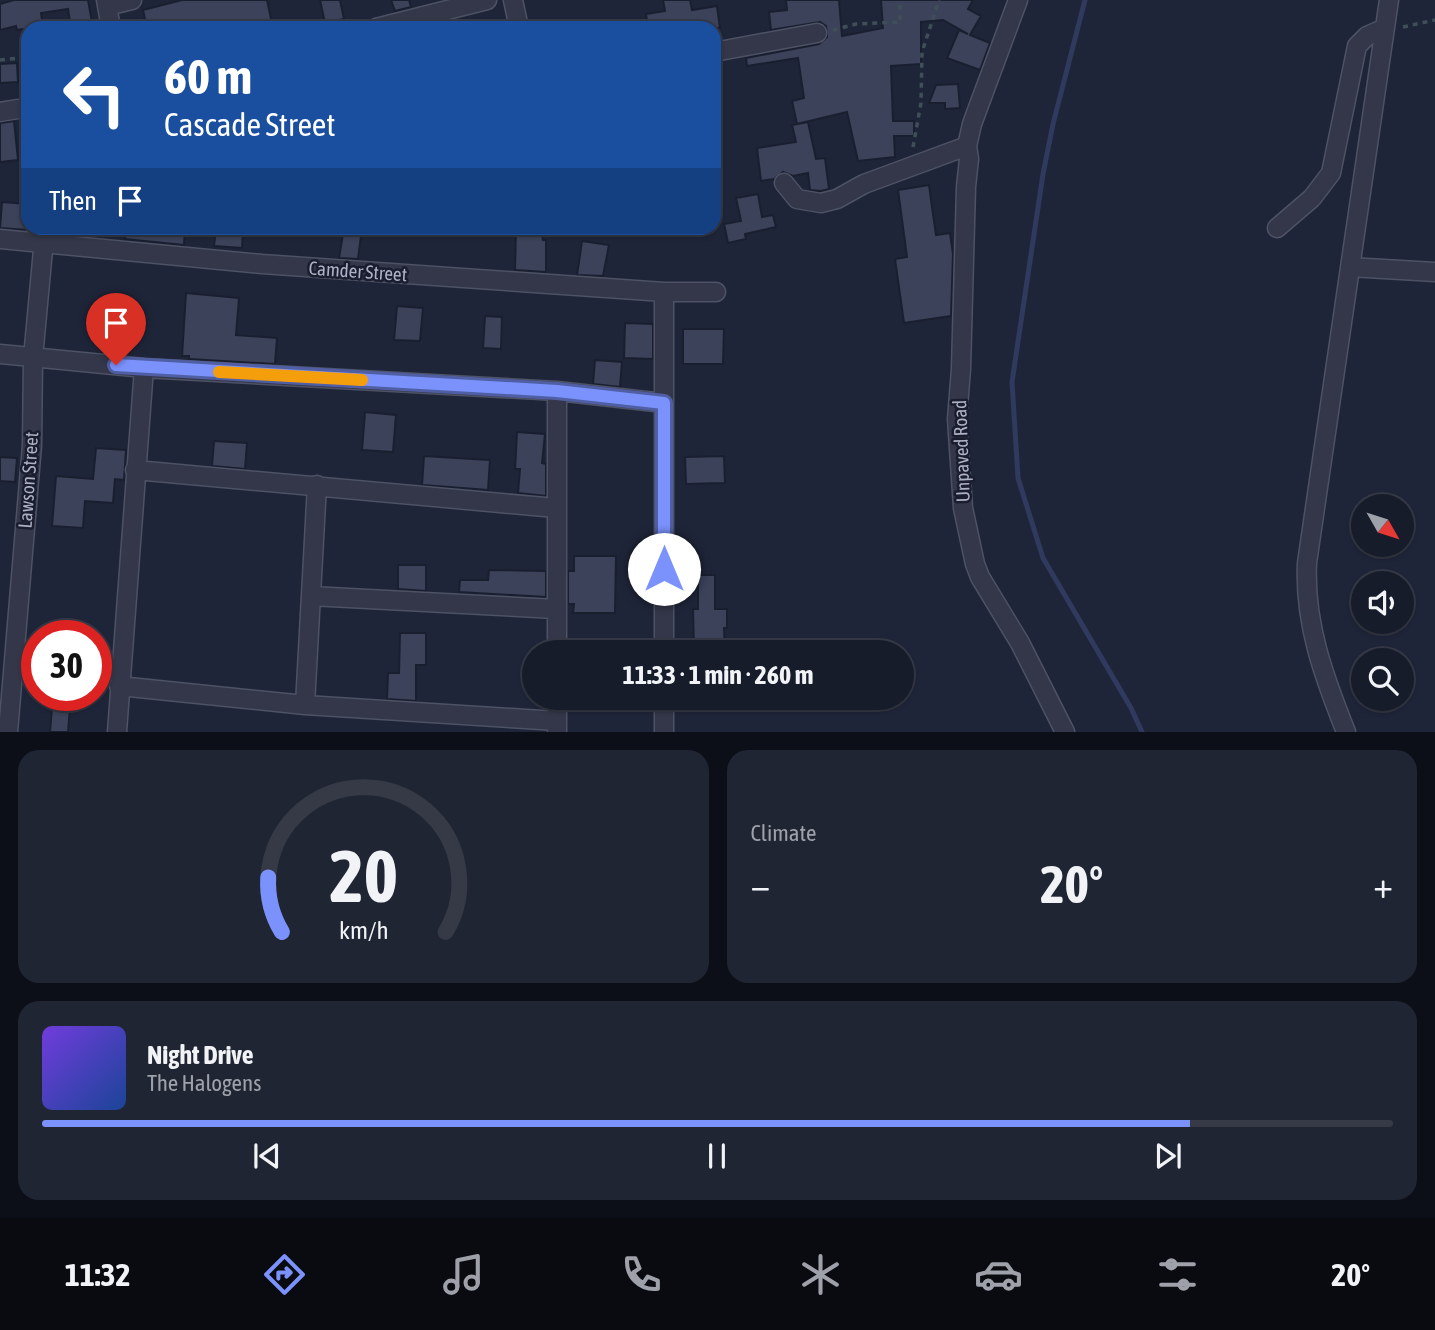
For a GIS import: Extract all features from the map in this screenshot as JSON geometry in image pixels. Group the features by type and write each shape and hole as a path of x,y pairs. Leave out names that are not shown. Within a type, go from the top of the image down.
{"street":[{"path":"110,21 106,3 132,0"},
{"path":"404,21 487,0"},
{"path":"513,0 518,21"},
{"name":"Unpaved Road","path":"1018,0 972,124 967,146 969,159 965,187 961,369 957,419 963,508 975,564 986,590 1020,643 1065,732"},
{"path":"1346,732 1316,649 1306,587 1310,540 1389,0"},
{"path":"1277,228 1312,198 1331,173 1357,46 1367,36 1385,28"},
{"path":"721,51 817,33"},
{"path":"784,183 797,199 821,203 967,146"},
{"name":"Camder Street","path":"0,239 44,235 262,264 664,292 716,292"},
{"name":"Lawson Street","path":"8,732 32,445 33,358 44,235"},
{"path":"1350,267 1435,272"},
{"path":"664,292 664,640"},
{"path":"0,354 144,368 557,391 664,403"},
{"path":"117,732 144,368"},
{"path":"557,391 557,640"},
{"path":"135,470 556,508"},
{"path":"305,705 317,485"},
{"path":"312,596 556,609"},
{"path":"119,686 557,726"},
{"path":"664,710 664,732"}],"path":[{"path":"817,33 856,24 900,22 900,0"},
{"path":"917,164 912,146 921,103 922,52 939,0"},
{"path":"1385,28 1413,26 1435,20"},
{"path":"0,60 21,58"}],"building":[{"path":"14,0 88,0 92,21 70,21 68,9 41,13 42,21 21,21 21,29 17,30 16,26 0,30 0,4"},
{"path":"182,0 267,0 272,21 145,21 143,10"},
{"path":"320,0 340,0 344,19 325,21"},
{"path":"391,0 409,0 411,7 395,11"},
{"path":"663,0 690,0 692,10 717,6 719,21 647,21 646,14 665,11"},
{"path":"786,0 839,0 842,36 883,28 881,0 973,0 968,9 981,16 970,35 990,43 980,70 947,58 959,30 968,34 943,20 921,22 921,64 891,66 893,121 914,121 914,136 894,136 895,157 858,161 847,112 797,124 792,101 804,98 798,58 747,66 746,58 819,44 827,37 826,26 820,22 771,30 769,12 787,10"},
{"path":"17,63 18,82 0,83 0,64"},
{"path":"958,84 960,108 945,109 945,103 929,103 936,85"},
{"path":"14,121 18,160 0,162 0,123"},
{"path":"808,122 816,159 825,158 829,189 810,190 808,173 793,176 783,172 774,179 761,181 757,148 796,142 792,125"},
{"path":"929,185 936,235 950,233 953,254 951,316 904,323 895,259 907,257 898,190"},
{"path":"758,194 762,217 773,215 776,227 745,234 746,239 728,243 724,224 741,221 736,198"},
{"path":"2,202 21,203 21,230 0,228"},
{"path":"125,235 185,235 184,245 125,239"},
{"path":"215,235 243,235 242,248 214,246"},
{"path":"343,235 361,235 358,259 339,258"},
{"path":"516,235 542,235 543,240 546,240 546,272 515,270"},
{"path":"582,241 609,245 603,276 577,275"},
{"path":"186,293 239,298 236,335 277,338 275,364 189,359 189,356 182,356"},
{"path":"397,306 423,308 420,341 394,340"},
{"path":"485,316 502,317 501,349 483,348"},
{"path":"625,323 653,324 653,359 624,358"},
{"path":"683,329 724,329 723,364 683,364"},
{"path":"595,360 622,362 620,387 593,384"},
{"path":"365,412 396,415 393,452 362,450"},
{"path":"517,432 545,434 542,463 546,464 546,496 518,493 520,469 515,469"},
{"path":"214,441 247,443 245,469 212,466"},
{"path":"96,448 126,450 124,480 115,479 113,503 85,501 83,528 52,526 56,476 93,479"},
{"path":"424,456 490,460 488,490 422,485"},
{"path":"724,456 725,483 686,484 685,457"},
{"path":"0,457 17,458 15,482 0,481"},
{"path":"574,556 616,556 615,613 573,613 574,604 568,604 568,571 574,571"},
{"path":"398,565 426,565 426,591 398,589"},
{"path":"489,570 546,571 546,597 459,592 460,580 488,580"},
{"path":"698,575 715,575 715,609 727,609 724,640 694,640 693,609 698,609"},
{"path":"400,633 426,633 426,665 416,665 416,701 387,699 388,673 399,673"},
{"path":"52,711 70,711 68,732 50,732"}],"waterway":[{"path":"1085,0 1043,174 1012,382 1018,478 1043,558 1131,708 1142,732"}],"slow traffic":[{"path":"219,372 362,380"}],"route":[{"path":"116,365 557,391 664,403 664,569"}]}
